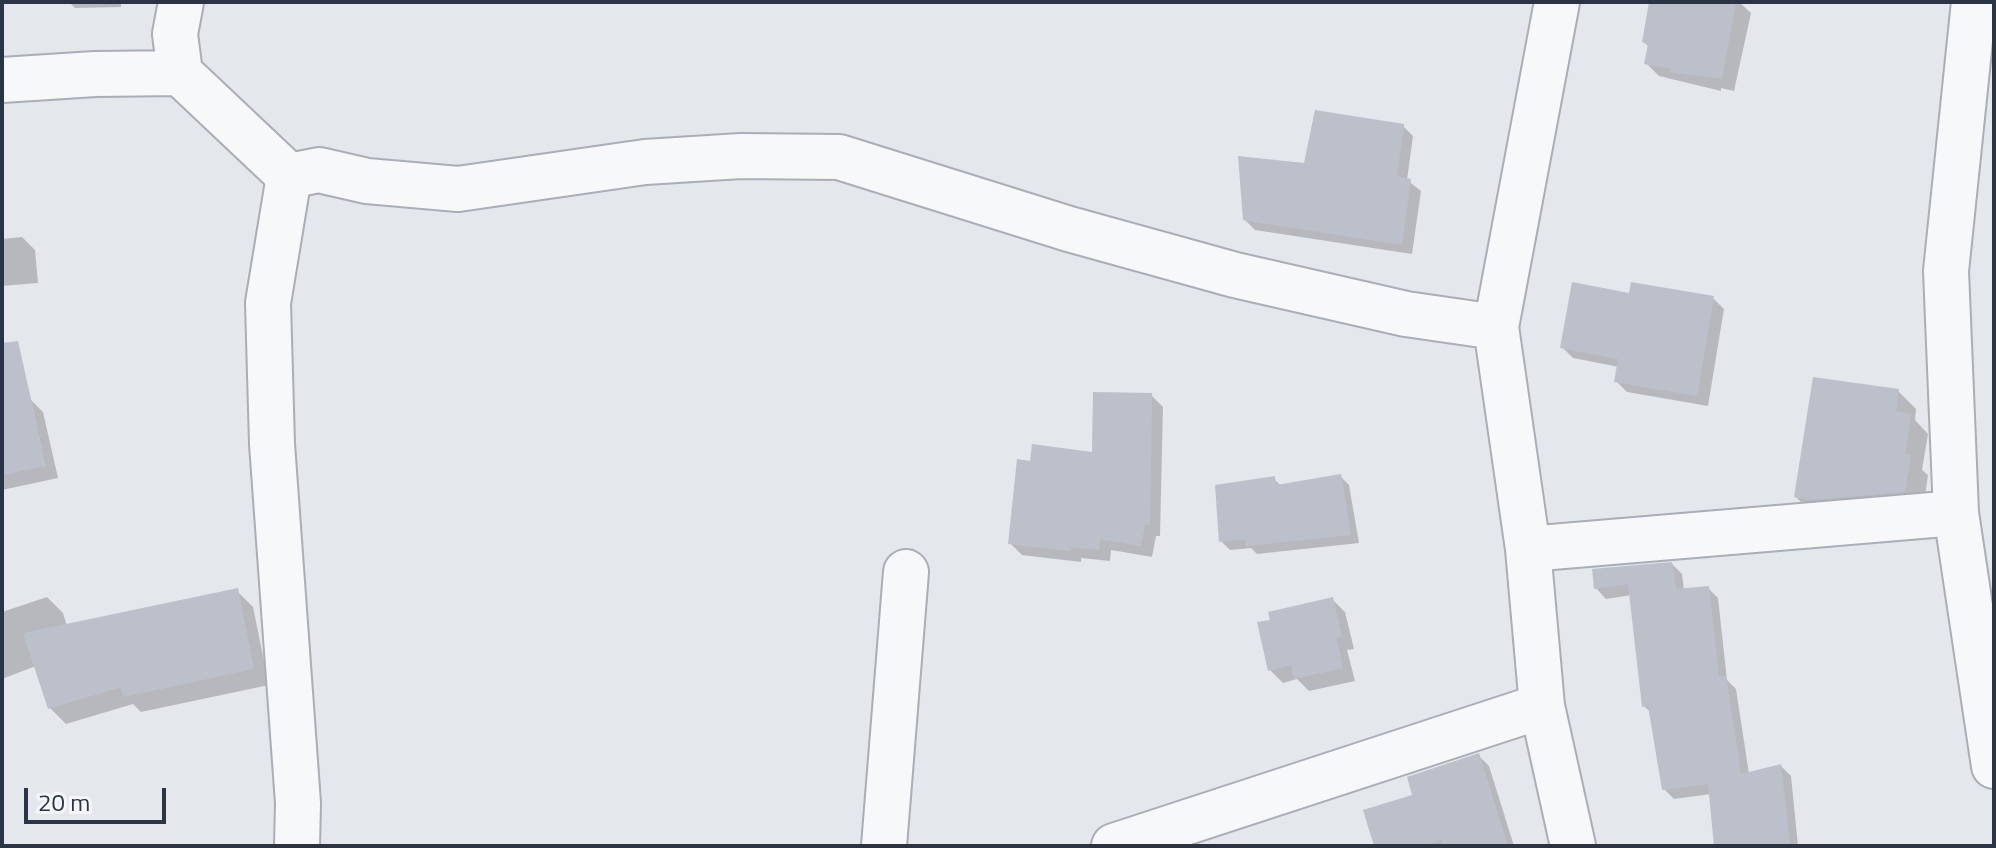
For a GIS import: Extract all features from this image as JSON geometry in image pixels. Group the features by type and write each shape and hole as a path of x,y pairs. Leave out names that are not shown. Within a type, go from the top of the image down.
{"street":[{"path":"181,2 175,34 180,73 289,176"},
{"path":"1557,2 1496,327 1528,549 1542,706 1573,846"},
{"path":"1974,2 1946,271 1956,513 1994,766"},
{"path":"2,80 180,73"},
{"path":"289,176 319,170 367,181 458,189 645,162 741,156 839,157 1069,229 1235,275 1406,314 1496,327"},
{"path":"289,176 268,303 272,444 298,803 297,846"},
{"path":"1528,549 1956,513"},
{"path":"884,846 906,572"},
{"path":"1114,846 1542,706"}],"building":[{"path":"1649,2 1736,2 1722,79 1670,72 1671,69 1644,64 1648,44 1642,42"},
{"path":"1315,110 1404,124 1397,176 1411,179 1402,245 1243,220 1238,156 1304,163"},
{"path":"1572,282 1629,293 1631,282 1714,296 1697,396 1614,382 1618,359 1560,348"},
{"path":"18,341 46,466 2,475 2,343"},
{"path":"1813,377 1899,389 1896,411 1911,414 1905,454 1911,455 1905,492 1811,500 1794,497"},
{"path":"1093,392 1152,393 1150,525 1145,525 1141,546 1100,539 1099,550 1070,547 1070,551 1008,544 1017,459 1030,461 1032,444 1092,452"},
{"path":"1341,474 1351,535 1246,546 1245,539 1219,542 1215,485 1275,476 1276,485"},
{"path":"1672,562 1676,589 1709,586 1719,677 1726,676 1741,774 1781,764 1790,846 1714,846 1708,784 1662,790 1648,706 1642,707 1628,584 1594,589 1592,569"},
{"path":"238,588 254,669 123,697 121,687 48,709 23,633"},
{"path":"1333,597 1342,637 1336,638 1343,668 1294,679 1291,665 1268,671 1257,622 1270,620 1268,612"},
{"path":"1479,753 1508,846 1443,846 1441,840 1423,846 1374,846 1363,810 1412,795 1407,777"}]}
